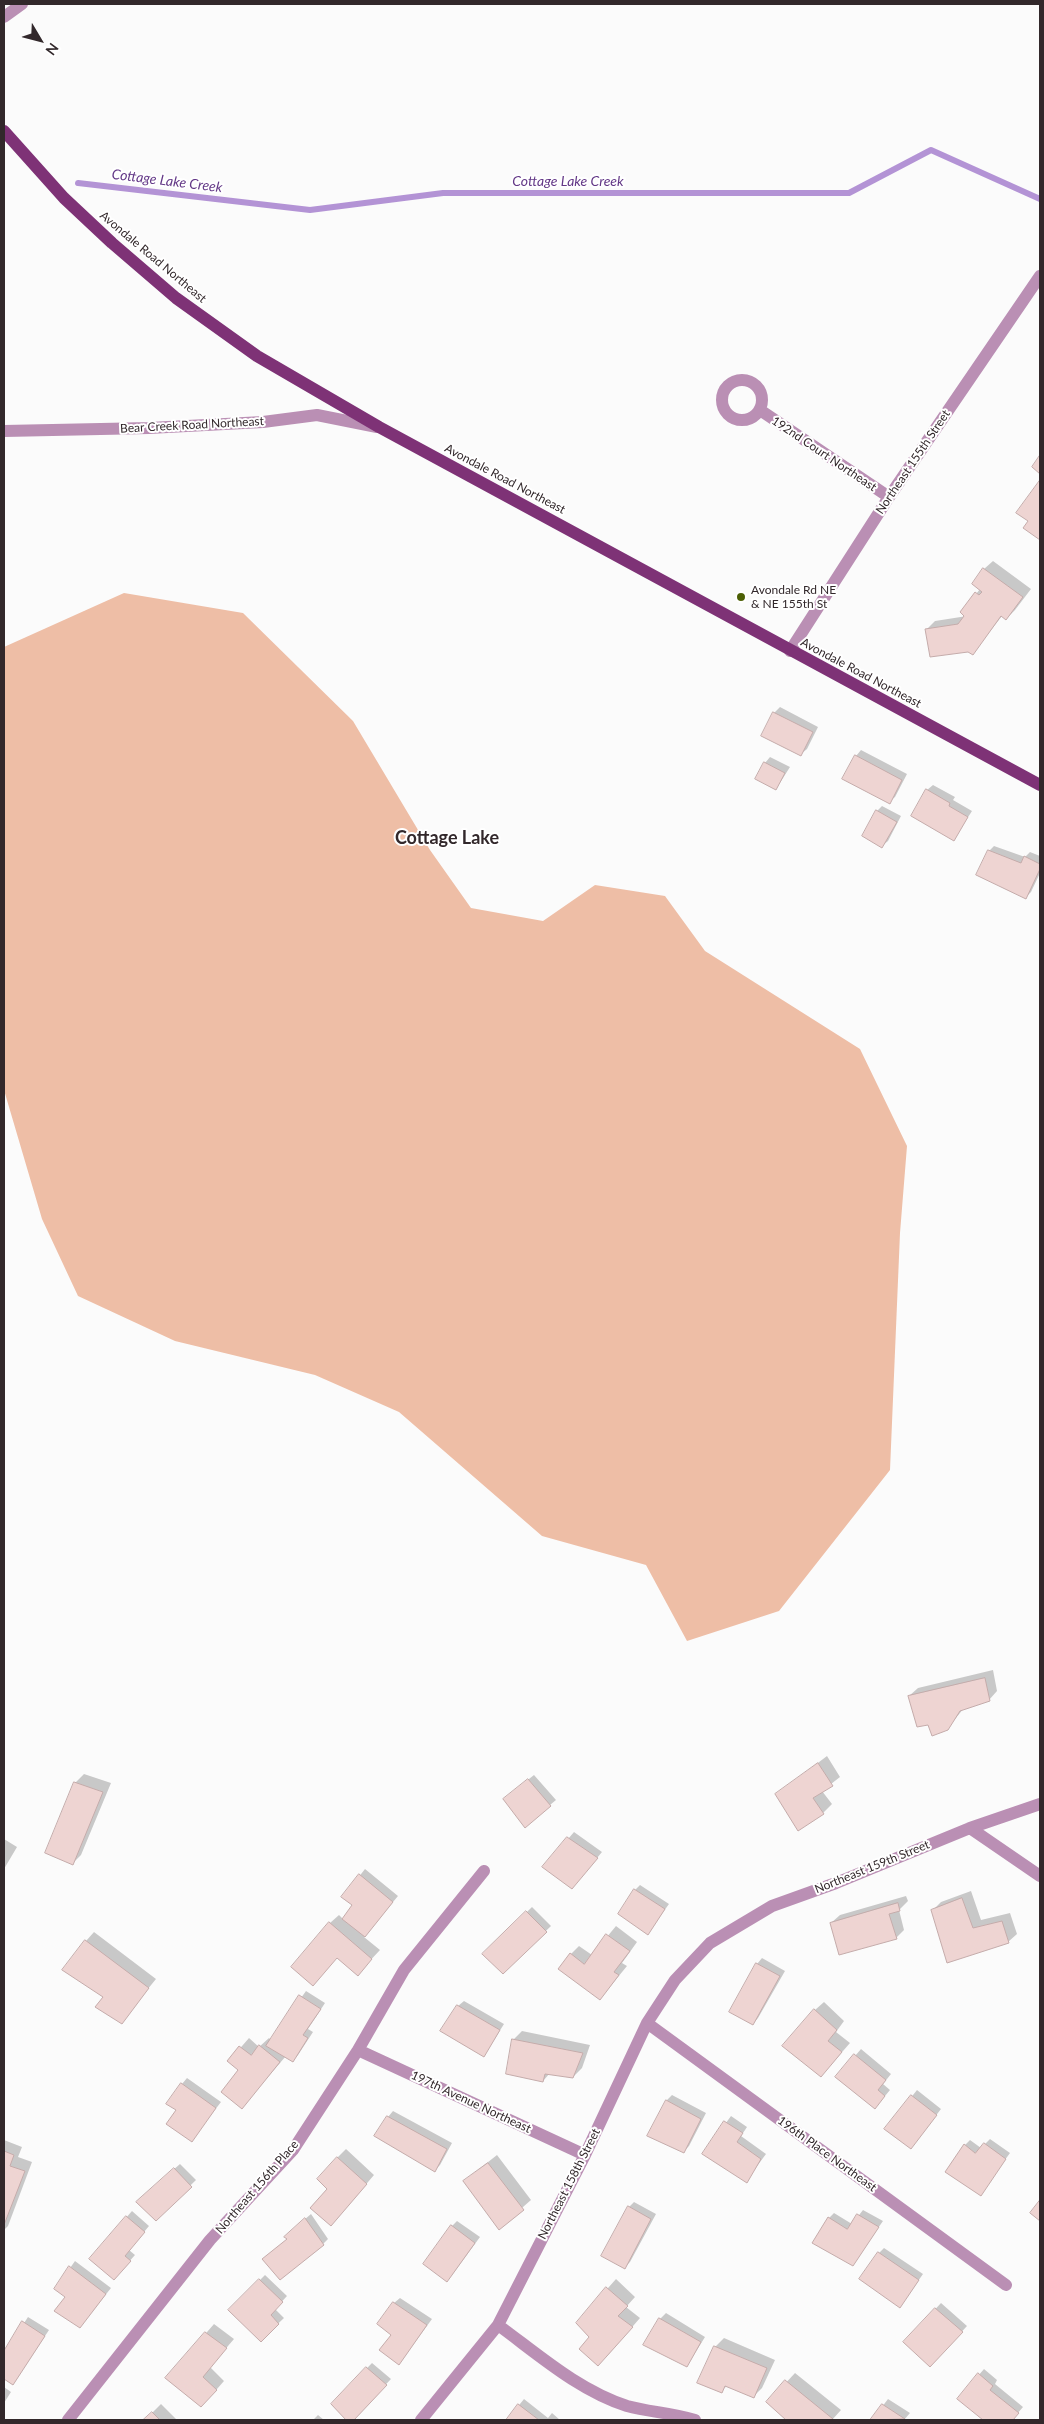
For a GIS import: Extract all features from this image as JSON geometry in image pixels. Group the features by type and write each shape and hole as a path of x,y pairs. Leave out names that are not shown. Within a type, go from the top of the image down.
{"main road":[{"name":"Avondale Road Northeast","path":"4,132 64,198 176,298 257,356 379,427 685,591 1040,785"}],"street":[{"path":"4,17 22,4"},
{"name":"Northeast 155th Street","path":"790,650 889,497 1040,276"},
{"name":"192nd Court Northeast","path":"760,410 889,497"},
{"name":"Bear Creek Road Northeast","path":"4,431 188,426 263,422 317,415 379,427"},
{"name":"Northeast 159th Street","path":"710,1943 772,1906 836,1883 970,1828 1040,1804"},
{"path":"970,1828 1040,1876"},
{"name":"Northeast 156th Place","path":"68,2420 210,2240 292,2150 358,2050 404,1970 484,1871"},
{"name":"Northeast 158th Street","path":"420,2420 498,2325 585,2155 647,2023 675,1980 710,1943"},
{"name":"196th Place Northeast","path":"647,2023 1006,2285"},
{"name":"197th Avenue Northeast","path":"358,2050 585,2155"},
{"path":"498,2325 577,2383 608,2398 646,2410 695,2420"}],"shaded area":[{"path":"124,593 243,613 353,721 430,850 471,908 543,921 595,885 665,896 705,951 860,1049 907,1146 900,1233 890,1470 779,1611 687,1641 646,1565 542,1536 399,1412 315,1375 175,1341 78,1296 42,1219 4,1090 4,647"}],"building":[{"path":"1040,455 1040,474 1032,467"},
{"path":"1040,480 1040,540 1023,528 1028,521 1016,513"},
{"path":"983,568 1023,597 1006,620 1001,616 973,655 968,652 930,657 925,629 958,624 964,616 960,612 975,592 979,595 982,592 972,584"},
{"path":"773,712 813,732 801,756 761,736"},
{"path":"855,755 902,780 890,804 842,779"},
{"path":"764,762 785,773 776,790 755,779"},
{"path":"926,789 950,803 949,806 968,817 954,841 911,816"},
{"path":"876,810 897,822 882,848 862,836"},
{"path":"988,850 1021,863 1024,856 1040,864 1040,869 1026,899 976,875"},
{"path":"985,1678 990,1701 960,1711 948,1730 932,1736 928,1725 917,1727 908,1696"},
{"path":"818,1763 833,1786 813,1798 824,1814 798,1831 775,1794"},
{"path":"528,1779 551,1806 525,1828 503,1799"},
{"path":"74,1782 103,1792 73,1865 45,1853"},
{"path":"567,1837 598,1858 572,1889 542,1867"},
{"path":"359,1874 393,1902 365,1937 342,1919 352,1905 341,1897"},
{"path":"634,1889 665,1909 648,1935 618,1914"},
{"path":"962,1898 973,1928 1002,1921 1009,1943 947,1963 931,1910"},
{"path":"898,1903 900,1911 889,1914 897,1939 839,1955 830,1923"},
{"path":"526,1911 547,1932 503,1974 482,1954"},
{"path":"329,1922 372,1959 358,1976 337,1958 313,1986 291,1967"},
{"path":"606,1934 630,1951 614,1972 619,1975 600,2000 558,1969 570,1953 584,1964"},
{"path":"85,1940 149,1988 122,2024 95,2007 103,1997 62,1970"},
{"path":"756,1963 780,1976 753,2025 729,2012"},
{"path":"299,1995 321,2009 303,2035 308,2038 293,2062 266,2046"},
{"path":"457,2005 500,2030 484,2057 440,2031"},
{"path":"814,2009 837,2030 828,2041 842,2052 821,2077 782,2046"},
{"path":"512,2039 583,2053 573,2078 545,2074 543,2082 506,2074"},
{"path":"259,2045 280,2062 242,2109 221,2092 238,2070 227,2061 239,2046 251,2055"},
{"path":"854,2054 886,2080 878,2090 885,2096 875,2109 835,2077"},
{"path":"181,2083 216,2108 192,2142 166,2124 176,2110 166,2104"},
{"path":"911,2095 937,2115 911,2149 884,2129"},
{"path":"666,2100 701,2119 684,2153 647,2136"},
{"path":"387,2116 447,2149 435,2172 374,2136"},
{"path":"724,2121 743,2133 737,2142 761,2159 747,2183 702,2154"},
{"path":"984,2143 1006,2159 981,2196 945,2172 964,2144 975,2153"},
{"path":"4,2151 14,2155 10,2166 25,2171 4,2225"},
{"path":"337,2157 367,2184 331,2226 310,2208 327,2189 317,2179"},
{"path":"488,2163 524,2210 499,2230 463,2181"},
{"path":"174,2168 192,2187 156,2221 136,2202"},
{"path":"1040,2200 1040,2221 1030,2213"},
{"path":"628,2206 651,2219 625,2269 601,2256"},
{"path":"857,2214 879,2227 853,2266 812,2243 828,2217 847,2229"},
{"path":"126,2216 145,2232 125,2256 131,2261 114,2280 89,2259"},
{"path":"305,2218 324,2245 280,2280 262,2259 287,2239 284,2237"},
{"path":"451,2225 475,2243 447,2282 423,2264"},
{"path":"878,2252 919,2280 900,2308 859,2279"},
{"path":"69,2266 106,2294 80,2328 54,2311 65,2297 54,2289"},
{"path":"259,2279 283,2302 271,2315 279,2324 261,2342 228,2310"},
{"path":"606,2287 628,2306 618,2316 633,2327 598,2366 579,2349 589,2337 576,2323"},
{"path":"393,2302 427,2325 399,2365 379,2350 391,2335 377,2324"},
{"path":"935,2308 963,2332 930,2367 903,2342"},
{"path":"659,2318 701,2342 687,2367 643,2345"},
{"path":"22,2321 45,2336 13,2385 4,2379 4,2351"},
{"path":"205,2332 227,2348 203,2377 217,2390 201,2407 165,2378"},
{"path":"714,2346 767,2368 754,2398 725,2386 722,2393 697,2383"},
{"path":"366,2367 387,2385 354,2420 346,2420 331,2404"},
{"path":"978,2373 993,2386 990,2390 1019,2413 1013,2420 983,2420 957,2399"},
{"path":"785,2380 833,2419 786,2420 766,2402"},
{"path":"518,2404 539,2420 506,2420"},
{"path":"882,2404 905,2419 870,2420"},
{"path":"152,2412 160,2420 143,2420"}],"waterway":[{"name":"Cottage Lake Creek","path":"78,183 310,210 443,193 849,193 931,150 1040,199"}],"place":[{"name":"Avondale Rd NE & NE 155th St","path":"741,597"}],"district":[{"name":"Cottage Lake","path":"447,838"}]}
